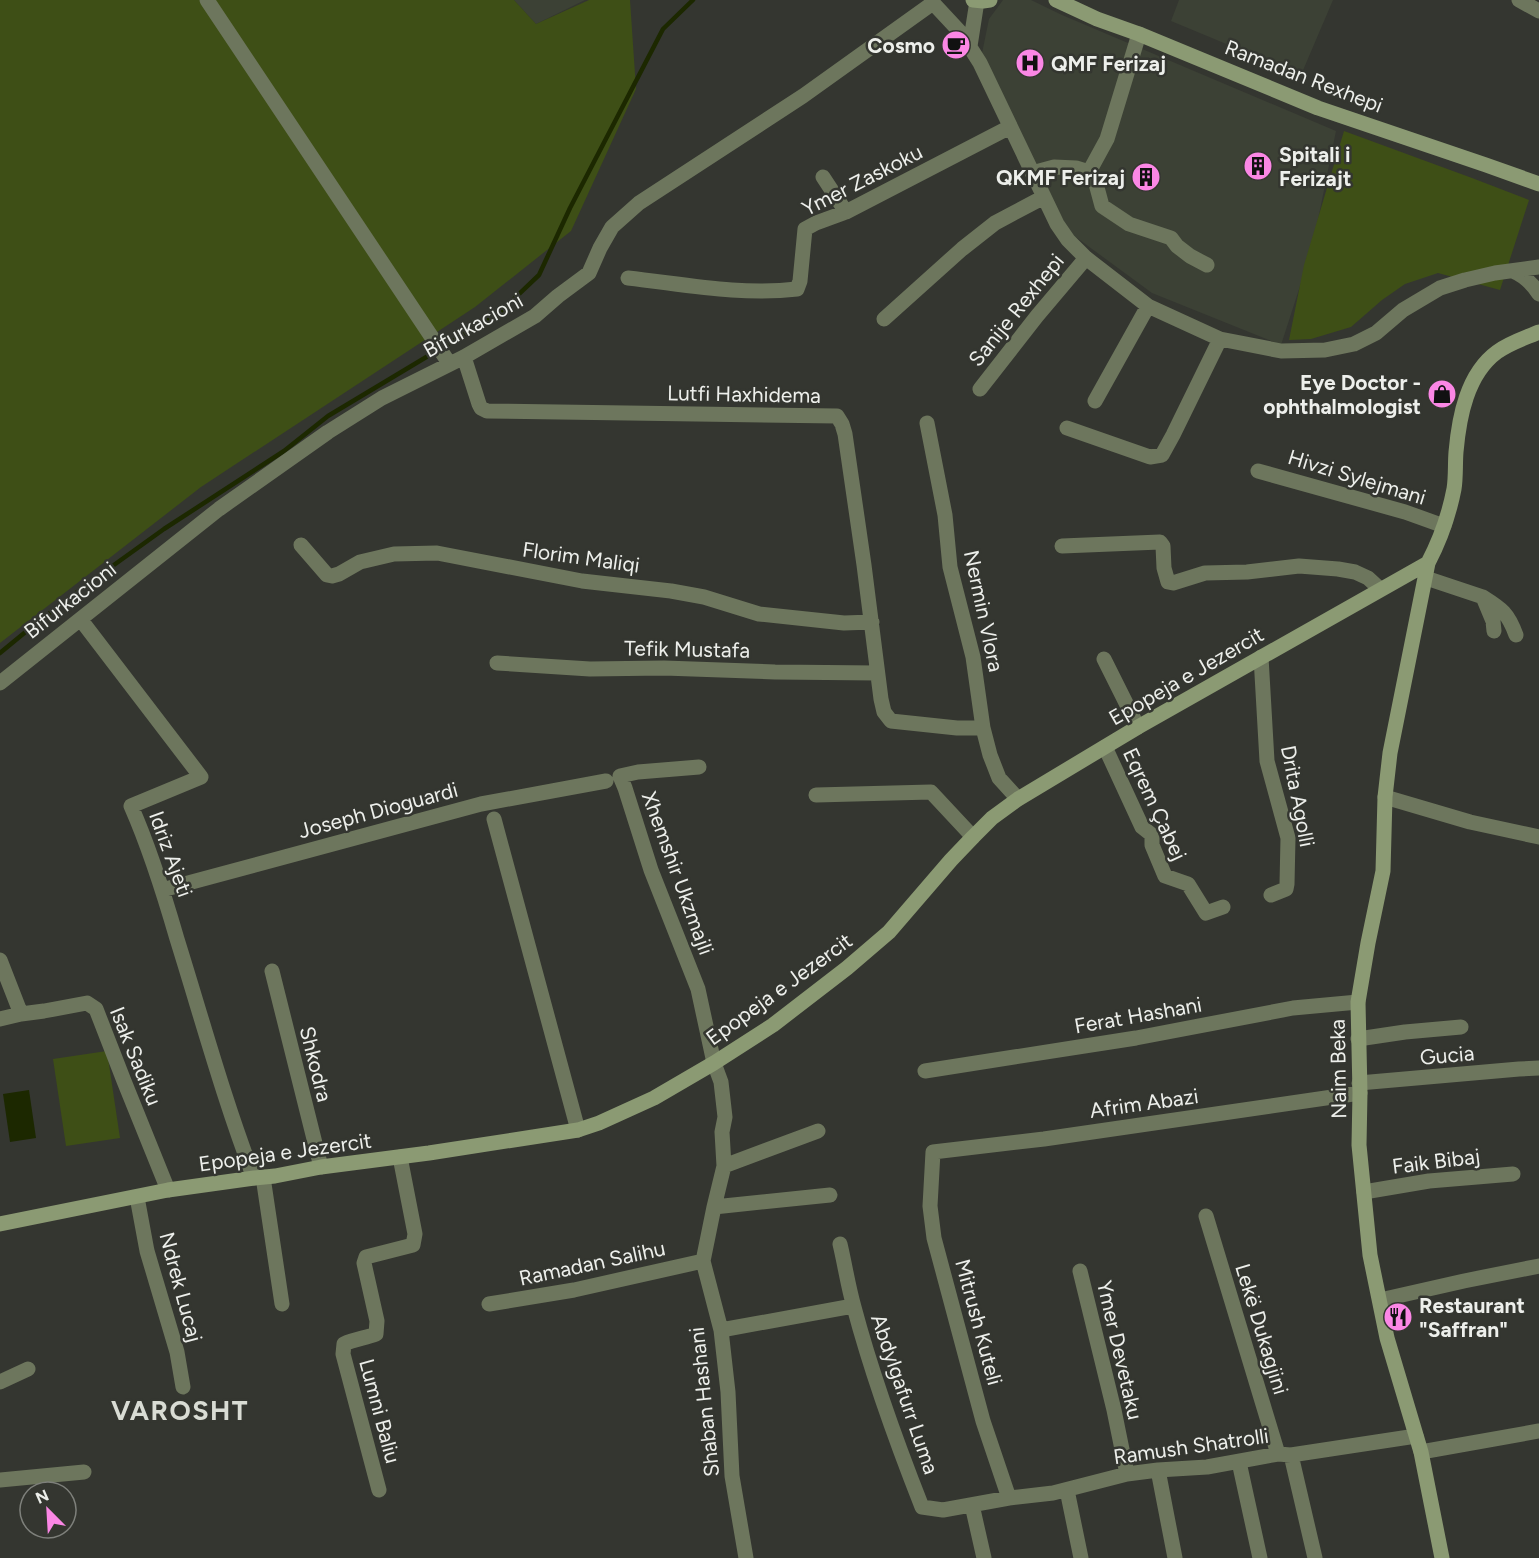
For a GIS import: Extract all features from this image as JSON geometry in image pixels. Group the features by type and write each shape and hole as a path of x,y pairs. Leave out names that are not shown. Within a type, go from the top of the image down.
{"main road":[{"name":"Ramadan Rexhepi","path":"1056,0 1097,19 1318,108 1539,184"},
{"name":"Naim Beka","path":"1442,1558 1421,1452 1387,1338 1371,1256 1359,1145 1358,1002 1383,872 1385,797 1390,753 1427,570 1444,526 1454,487 1456,451 1462,412 1468,391 1486,362 1497,352 1539,331"},
{"name":"Epopeja e Jezercit","path":"0,1224 168,1190 578,1130 654,1098 773,1025 847,968 889,932 973,837 1018,799 1138,727 1380,589 1427,570"}],"street":[{"path":"207,0 447,361"},
{"path":"933,1 949,0"},
{"path":"970,46 980,0"},
{"path":"1519,0 1539,11"},
{"path":"933,1 961,33 980,63 1056,224 1068,240 1086,258 1148,306 1220,339 1281,351 1325,350 1354,344 1376,333 1403,310 1440,288 1466,279 1536,269"},
{"name":"Bifurkacioni","path":"0,683 219,509 319,438 382,398 447,361 464,357 535,316 589,273 612,227 639,203 803,96 933,1"},
{"path":"1089,172 1107,139 1139,34"},
{"name":"Ymer Zaskoku","path":"628,278 736,290 797,289 800,281 805,229 846,212 1010,127"},
{"path":"1032,173 1054,167 1076,168 1089,172 1095,180 1102,206 1129,224 1171,238 1190,256 1207,265"},
{"path":"823,177 846,212"},
{"path":"884,319 962,249 995,223 1044,197"},
{"name":"Sanije Rexhepi","path":"980,389 1086,258"},
{"path":"1513,271 1529,281 1539,294"},
{"path":"1095,401 1148,306"},
{"path":"1067,428 1150,457 1162,455 1220,339"},
{"name":"Lutfi Haxhidema","path":"464,357 479,404 487,411 837,416 845,434 884,712 891,721 957,728 983,728"},
{"name":"Nermin Vlora","path":"927,423 945,515 950,567 973,657 983,728 999,778 1018,799"},
{"name":"Hivzi Sylejmani","path":"1258,471 1405,512 1444,526"},
{"path":"1062,546 1160,542 1163,546 1166,577 1168,582 1173,583 1205,573 1299,567 1355,572 1368,578 1380,589"},
{"name":"Florim Maliqi","path":"301,545 327,575 332,576 360,562 378,557 394,554 437,553 582,581 693,595 759,614 844,623 872,622"},
{"path":"1427,570 1497,605 1509,618 1516,635"},
{"path":"1483,597 1493,621 1494,631"},
{"name":"Idriz Ajeti","path":"81,620 201,777 131,806 162,890 232,1118 258,1177 282,1304"},
{"name":"Drita Agolli","path":"1261,657 1267,762 1288,837 1286,889 1270,895"},
{"path":"1104,658 1138,727"},
{"name":"Tefik Mustafa","path":"497,663 590,669 664,668 877,673"},
{"name":"Eqrem Çabej","path":"1105,747 1142,827 1152,835 1152,845 1165,876 1188,884 1206,913 1223,907"},
{"name":"Xhemshir Ukzmajli","path":"699,767 639,772 620,776 651,870 698,989 714,1063"},
{"name":"Joseph Dioguardi","path":"162,890 481,804 606,781"},
{"path":"816,795 931,792 973,837"},
{"path":"1385,797 1470,822 1539,837"},
{"path":"494,819 578,1130"},
{"path":"0,960 21,1014"},
{"name":"Shkodra","path":"272,971 321,1167"},
{"name":"Ferat Hashani","path":"925,1071 1136,1038 1293,1008 1358,1002"},
{"name":"Isak Sadiku","path":"0,1019 87,1003 96,1009 168,1190"},
{"path":"1358,1039 1461,1027"},
{"name":"Shaban Hashani","path":"714,1063 721,1082 724,1166 703,1261 720,1330 728,1392 732,1476 746,1558"},
{"name":"Gucia","path":"1360,1088 1539,1068"},
{"name":"Afrim Abazi","path":"933,1152 1055,1137 1360,1088"},
{"path":"724,1166 818,1131"},
{"name":"Mitrush Kuteli","path":"933,1152 930,1206 934,1238 983,1421 1009,1498"},
{"name":"Lumni Baliu","path":"379,1490 343,1354 344,1344 376,1334 377,1321 364,1263 366,1257 413,1245 415,1234 400,1157"},
{"name":"Faik Bibaj","path":"1364,1192 1429,1181 1513,1174"},
{"path":"714,1207 830,1195"},
{"name":"Ndrek Lucaj","path":"137,1197 147,1251 177,1352 183,1387"},
{"name":"Lekë Dukagjini","path":"1206,1216 1285,1455 1315,1558"},
{"name":"Abdylgafurr Luma","path":"840,1244 853,1305 895,1439 922,1507 943,1510 972,1505"},
{"name":"Ramadan Salihu","path":"489,1304 574,1290 703,1261"},
{"path":"1380,1300 1539,1266"},
{"name":"Ymer Devetaku","path":"1080,1271 1127,1474"},
{"path":"720,1330 853,1305"},
{"path":"0,1382 28,1369"},
{"path":"1421,1452 1539,1431"},
{"name":"Ramush Shatrolli","path":"972,1505 1053,1493 1127,1474 1207,1467 1416,1436"},
{"path":"1239,1462 1260,1558"},
{"path":"1158,1470 1175,1558"},
{"path":"0,1480 84,1472"},
{"path":"1067,1490 1082,1558"},
{"path":"972,1505 984,1558"}],"shaded area":[{"path":"0,0 514,0 536,24 589,0 630,0 636,89 571,231 475,307 201,487 0,643"},
{"path":"514,0 585,0 536,24"},
{"path":"1003,0 1031,0 1336,131 1312,249 1281,345 1152,293 1073,235 1042,188 979,68 989,19"},
{"path":"1179,0 1333,0 1301,75 1171,21"},
{"path":"1344,131 1529,200 1500,290 1438,273 1405,284 1382,300 1351,327 1311,339 1289,340 1304,265"},
{"path":"107,1051 120,1138 66,1146 53,1059"},
{"path":"29,1090 36,1138 10,1142 3,1094"}],"waterway":[{"path":"0,653 93,580 164,529 284,451 328,416 498,314 539,275 570,208 663,29 693,0"}],"place":[{"name":"Cosmo","path":"956,45"},
{"name":"QMF Ferizaj","path":"1030,63"},
{"name":"Spitali i Ferizajt","path":"1258,166"},
{"name":"QKMF Ferizaj","path":"1146,177"},
{"name":"Eye Doctor - ophthalmologist","path":"1442,394"},
{"name":"Restaurant \"Saffran\"","path":"1398,1317"}],"district":[{"name":"VAROSHT","path":"180,1410"}]}
